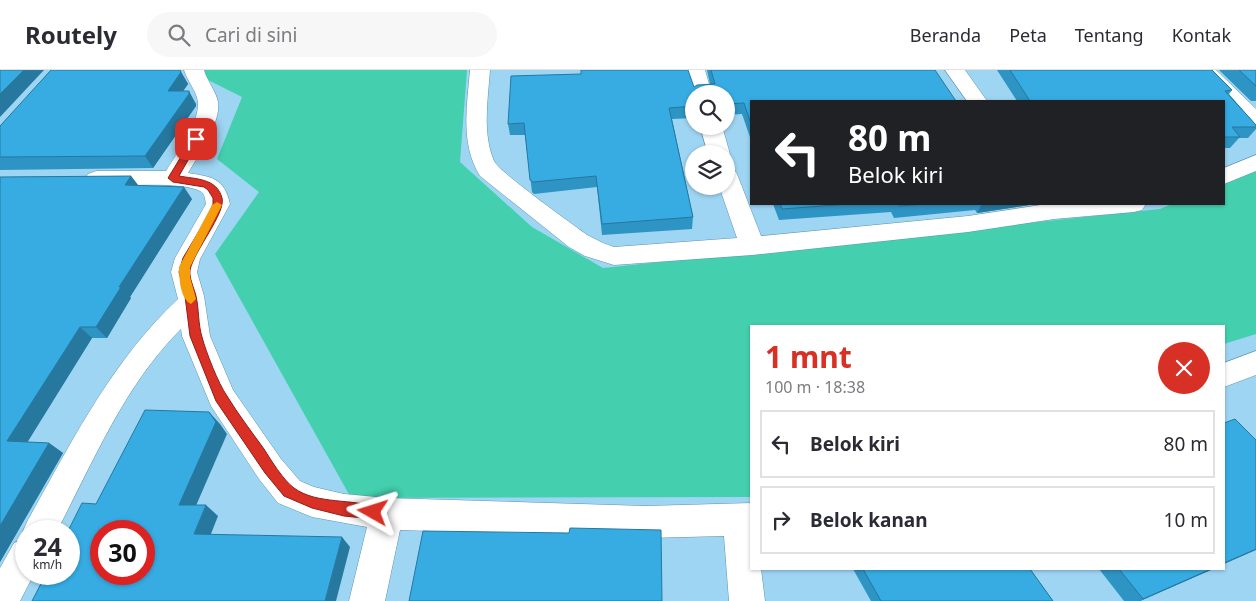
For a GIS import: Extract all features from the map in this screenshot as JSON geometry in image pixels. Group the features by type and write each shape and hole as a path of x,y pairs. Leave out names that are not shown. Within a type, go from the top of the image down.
{"street":[{"path":"173,178 204,122 208,103 195,78 194,70"},
{"path":"480,70 477,136 483,164 488,171 578,241 594,250 614,256 752,246 968,224 1051,208 1113,205"},
{"path":"695,70 699,85"},
{"path":"955,70 976,100"},
{"path":"1205,70 1256,121"},
{"path":"1225,177 1256,162"},
{"path":"67,179 173,178 206,184 212,188 218,204 185,267 184,277 191,296 190,304 196,336 220,397 270,469 289,492 320,504 344,510 387,514 646,522 745,520 747,601"},
{"path":"734,195 752,246"},
{"path":"46,520 119,390 168,323 190,304"},
{"path":"1225,375 1256,363"},
{"path":"368,601 387,514"},
{"path":"1,601 15,576"}],"shaded area":[{"path":"200,70 467,70 460,162 532,227 603,268 1160,209 1170,205 1225,205 1225,181 1256,167 1256,334 1225,344 1225,325 750,325 750,497 351,498 215,254 259,192 217,159 242,97 198,75"}],"building":[{"path":"0,70 24,70 0,94"},
{"path":"51,70 180,70 181,72 168,91 189,91 189,94 145,156 0,157 0,126"},
{"path":"581,70 688,70 693,85 685,85 685,107 669,108 685,181 685,195 688,195 693,217 602,224 596,176 533,182 530,180 524,123 508,124 511,76 581,74"},
{"path":"711,70 935,70 955,100 750,100 750,121 744,103 735,104 735,85 697,85 715,84"},
{"path":"1010,70 1212,70 1232,90 1225,91 1256,127 1232,127 1240,137 1225,137 1225,100 1029,100"},
{"path":"1239,70 1256,70 1256,86"},
{"path":"131,176 125,185 184,187 119,287 121,287 96,327 80,327 7,441 49,443 0,526 0,177"},
{"path":"780,205 835,205 782,209"},
{"path":"145,410 209,412 216,422 179,505 206,505 194,534 342,537 325,601 32,601 40,585 80,585 80,520 74,520 82,503 96,504"},
{"path":"1235,419 1256,440 1256,549 1225,563 1225,423"},
{"path":"570,528 661,530 662,601 409,601 423,531 569,533"},
{"path":"864,570 1031,570 1053,601 881,601"},
{"path":"1120,570 1209,570 1143,599"}],"slow traffic":[{"path":"191,299 184,277 185,267 217,205"}],"route":[{"path":"196,139 173,178 206,184 212,188 217,198 218,204 213,216 188,258 184,277 191,296 190,304 196,336 220,397 270,469 289,492 312,502 344,510 373,512"}]}
